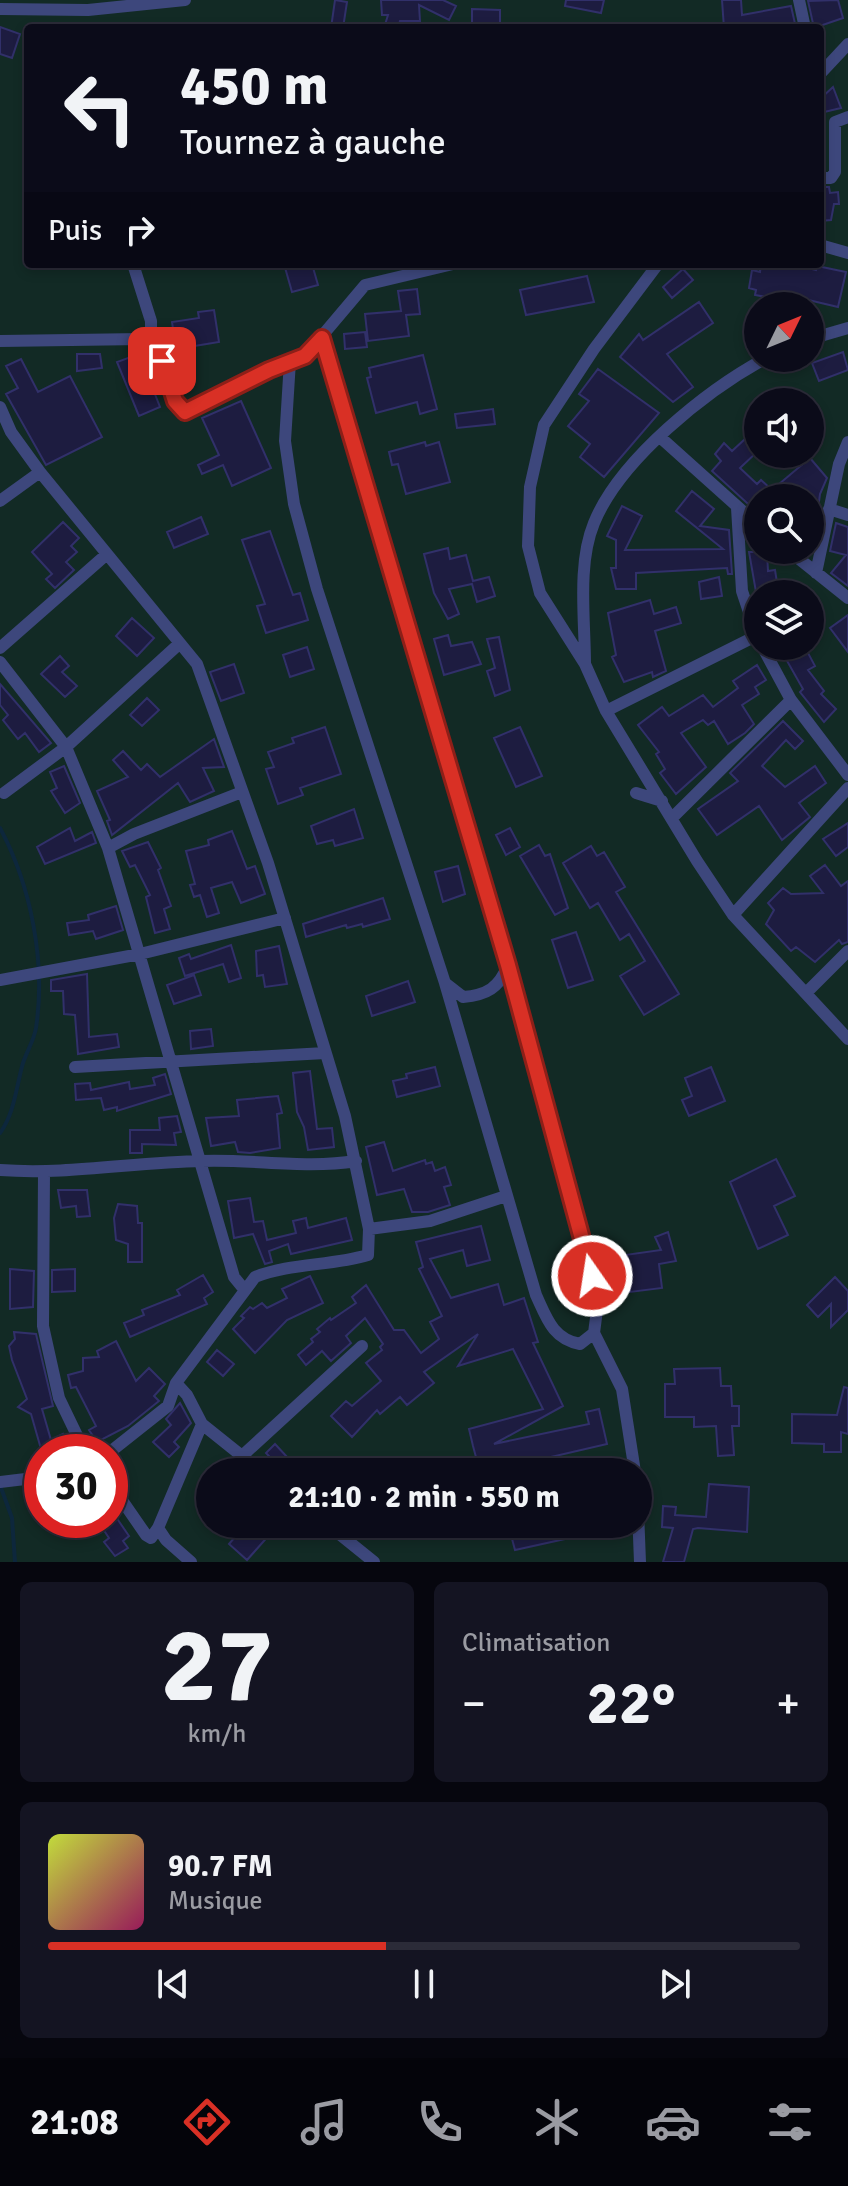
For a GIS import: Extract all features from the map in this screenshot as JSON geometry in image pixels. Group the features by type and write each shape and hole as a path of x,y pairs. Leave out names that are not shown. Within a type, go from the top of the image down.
{"street":[{"path":"0,9 185,0"},
{"path":"799,0 804,24"},
{"path":"824,70 848,44"},
{"path":"824,178 831,178 835,172 835,122 848,117"},
{"path":"824,246 848,253"},
{"path":"134,268 151,321 151,343 162,361 175,401 185,412 305,356 365,285 436,268"},
{"path":"655,268 594,349 544,425 530,487 528,546 540,593 585,664 606,711 733,915 848,1039"},
{"path":"824,335 848,328"},
{"path":"322,338 508,965 598,1302 594,1333 622,1389 633,1458"},
{"path":"1,346 142,339 151,343"},
{"path":"290,361 285,441 294,504 321,604 445,983 536,1295 550,1326 564,1341 580,1344 594,1333"},
{"path":"585,664 585,558 594,523 641,454 714,391 744,372"},
{"path":"0,407 11,432 40,472 197,664 285,918 356,1161 369,1229 368,1255 334,1263 273,1269 255,1277 243,1288 176,1383 168,1406 128,1438"},
{"path":"661,438 744,514"},
{"path":"816,573 829,509 848,442"},
{"path":"0,501 40,472"},
{"path":"737,508 744,597"},
{"path":"829,509 848,515"},
{"path":"0,648 107,554"},
{"path":"805,564 848,598"},
{"path":"4,793 66,747 179,644"},
{"path":"606,711 744,647"},
{"path":"770,660 791,700 848,775"},
{"path":"0,662 66,747 108,848 203,1161 234,1277 243,1288"},
{"path":"672,818 791,700"},
{"path":"733,915 848,788"},
{"path":"108,848 134,834 242,792"},
{"path":"636,793 662,801"},
{"path":"0,980 140,954 285,918"},
{"path":"806,993 848,951"},
{"path":"445,983 463,997 480,996 496,988 508,965"},
{"path":"75,1067 325,1053"},
{"path":"0,1170 44,1173 203,1161 334,1165 356,1161"},
{"path":"44,1173 43,1326 59,1398 76,1434"},
{"path":"369,1229 389,1229 430,1221 506,1196"},
{"path":"242,1456 362,1346"},
{"path":"176,1383 187,1395 202,1424 244,1458"},
{"path":"128,1509 151,1538 202,1424"},
{"path":"0,1482 24,1479"},
{"path":"158,1528 174,1549 191,1562"},
{"path":"344,1538 374,1562"},
{"path":"639,1538 640,1562"}],"green space":[{"path":"0,0 848,0 848,1562 0,1562"}],"building":[{"path":"335,0 347,2 344,24 332,24"},
{"path":"381,0 443,0 456,6 449,20 419,5 420,21 385,24 388,15 382,15"},
{"path":"566,0 604,0 601,13 565,6"},
{"path":"722,0 741,0 742,15 791,6 795,24 724,24"},
{"path":"838,0 843,18 824,25 813,24 808,1"},
{"path":"472,9 500,10 500,23 472,23"},
{"path":"0,27 20,34 12,58 0,54"},
{"path":"833,87 841,108 824,112 824,95"},
{"path":"824,187 829,187 830,193 838,192 839,204 834,204 831,220 824,221"},
{"path":"824,267 846,272 838,307 824,304 824,292 756,292 749,288 752,270"},
{"path":"285,268 313,268 318,285 292,292"},
{"path":"683,269 693,280 672,298 663,287"},
{"path":"587,276 594,302 526,315 520,290"},
{"path":"417,289 420,314 406,315 409,336 368,341 365,314 401,311 398,291"},
{"path":"699,302 713,323 667,354 693,387 673,402 620,357 639,334 643,340"},
{"path":"214,310 219,342 176,349 172,322 199,318 198,312"},
{"path":"365,332 367,347 345,349 344,334"},
{"path":"843,352 848,370 819,381 816,372 824,372 824,359"},
{"path":"77,354 100,354 102,368 77,371"},
{"path":"139,354 160,407 139,416 117,362"},
{"path":"423,355 437,409 420,414 417,402 376,413 367,378 371,377 369,368"},
{"path":"21,359 38,392 70,376 102,437 46,465 6,394 18,388 6,366"},
{"path":"598,369 659,413 604,477 580,457 590,444 568,426 589,401 579,394"},
{"path":"241,401 271,468 232,486 223,465 202,474 198,465 219,455 202,418"},
{"path":"493,409 495,424 457,428 455,414"},
{"path":"744,440 744,464 740,468 757,484 744,484 744,500 712,471 721,461 715,454 724,443 732,451"},
{"path":"425,442 426,446 439,442 450,482 406,494 398,464 392,465 389,452"},
{"path":"798,468 818,468 827,478 824,485 779,484"},
{"path":"692,491 714,509 700,526 729,530 732,574 728,574 727,568 636,573 636,589 616,589 611,568 616,568 616,540 607,536 622,506 642,516 625,550 723,549 676,511"},
{"path":"201,517 208,534 174,548 167,532"},
{"path":"63,522 79,538 71,546 77,552 66,562 74,570 55,588 46,579 52,574 32,552"},
{"path":"836,523 848,527 848,586 831,573 846,555 830,551"},
{"path":"270,531 293,595 300,593 308,620 266,633 257,606 265,604 242,540"},
{"path":"448,548 450,559 466,555 473,581 489,577 495,596 477,602 472,584 449,589 459,614 448,619 434,593 424,554"},
{"path":"751,564 768,564 768,571 775,570 777,580 754,580"},
{"path":"719,577 722,596 701,599 699,582"},
{"path":"650,600 654,614 676,607 681,623 655,631 666,671 653,677 652,672 624,682 612,657 616,655 608,613"},
{"path":"848,615 848,652 830,628"},
{"path":"132,618 154,638 137,656 116,636"},
{"path":"448,635 451,646 472,642 481,664 444,675 434,639"},
{"path":"499,637 510,690 495,696 487,671 495,668 487,639"},
{"path":"307,647 314,669 290,677 283,655"},
{"path":"60,656 69,666 62,672 77,686 65,697 41,674"},
{"path":"787,660 812,660 815,666 808,670 824,691 821,694 836,709 824,722 800,692 803,689"},
{"path":"234,664 244,693 221,701 210,672"},
{"path":"757,665 766,680 755,687 759,694 742,705 754,724 728,744 714,721 708,725 703,720 681,733 706,767 676,794 660,773 665,769 656,754 659,752 638,725 662,707 669,716 703,695 713,707 738,688 733,681"},
{"path":"0,684 51,743 39,752 25,733 18,739 3,720 8,715 0,705"},
{"path":"147,698 159,710 142,726 130,715"},
{"path":"783,721 803,741 795,749 786,740 762,766 785,787 815,766 826,783 799,803 810,817 782,840 759,806 717,835 698,809 738,781 730,773"},
{"path":"325,727 341,774 300,788 303,795 278,804 266,769 274,767 268,752 294,743 292,738"},
{"path":"520,727 542,776 516,787 494,738"},
{"path":"214,739 224,767 203,768 214,791 190,802 178,783 112,835 107,821 110,820 97,791 128,777 113,760 123,751 141,770 147,764 160,777"},
{"path":"64,766 80,803 65,813 51,791 57,788 50,772"},
{"path":"354,809 363,838 335,846 333,840 317,844 311,826"},
{"path":"848,823 848,847 836,856 823,839"},
{"path":"70,828 75,841 92,832 96,843 45,864 37,847"},
{"path":"510,828 520,847 506,855 496,835"},
{"path":"232,831 247,869 255,866 265,894 241,903 232,882 211,888 219,913 207,917 200,895 194,897 190,885 195,884 186,851 209,845 208,840"},
{"path":"148,842 161,868 158,870 171,906 164,909 170,929 155,933 146,897 150,895 135,865 130,867 122,851"},
{"path":"539,845 545,856 550,854 568,908 555,915 520,856"},
{"path":"591,846 597,856 604,852 625,887 616,892 679,994 644,1015 620,976 645,961 629,934 620,940 598,903 590,908 563,863"},
{"path":"825,865 841,886 848,881 848,942 842,944 839,940 815,962 796,947 791,951 766,924 774,910 768,903 783,888 791,894 823,893 810,876"},
{"path":"458,866 465,894 443,902 435,872"},
{"path":"383,898 390,919 363,927 362,924 347,928 346,925 306,937 303,924"},
{"path":"116,906 123,930 96,939 93,931 69,935 67,923 89,920 88,915"},
{"path":"576,932 593,980 568,988 552,940"},
{"path":"231,945 241,978 229,982 223,964 185,976 179,958 189,954 191,959"},
{"path":"279,946 287,984 265,987 263,975 257,976 256,951"},
{"path":"87,974 89,1037 117,1034 119,1047 78,1054 75,1015 64,1014 63,991 51,991 51,980"},
{"path":"194,975 201,995 174,1004 167,985"},
{"path":"408,981 415,1002 372,1016 366,996"},
{"path":"211,1029 213,1046 191,1049 190,1031"},
{"path":"435,1067 440,1086 397,1097 393,1081 407,1078 406,1074"},
{"path":"711,1067 725,1101 689,1116 682,1100 692,1096 685,1078"},
{"path":"310,1071 317,1129 332,1128 334,1147 308,1150 304,1127 297,1112 293,1073"},
{"path":"165,1074 171,1094 117,1111 117,1107 104,1110 101,1098 76,1100 75,1084 90,1083 91,1090 129,1082 130,1089 155,1085 153,1078"},
{"path":"278,1096 282,1113 277,1114 280,1148 250,1153 238,1152 235,1142 211,1146 206,1118 239,1116 237,1100"},
{"path":"177,1116 181,1132 174,1133 176,1145 142,1144 142,1153 130,1153 130,1130 160,1130 159,1118"},
{"path":"384,1142 393,1171 425,1160 426,1164 432,1162 435,1171 445,1167 451,1185 444,1187 450,1205 428,1212 412,1212 404,1189 377,1195 366,1147"},
{"path":"776,1159 795,1196 774,1206 788,1235 758,1249 730,1182"},
{"path":"58,1190 87,1190 90,1216 77,1217 76,1206 61,1208"},
{"path":"250,1198 254,1222 263,1221 267,1240 296,1233 293,1221 306,1218 308,1228 346,1218 352,1240 291,1254 288,1244 269,1251 272,1262 265,1264 253,1234 234,1238 228,1201"},
{"path":"118,1204 137,1206 138,1223 142,1223 142,1262 128,1262 128,1244 116,1240 114,1218"},
{"path":"481,1226 490,1260 467,1266 463,1250 430,1259 451,1298 498,1284 504,1305 524,1298 538,1342 533,1343 563,1406 494,1444 589,1424 586,1412 599,1409 607,1444 547,1458 476,1458 469,1429 543,1409 513,1349 458,1366 478,1334 424,1372 434,1383 407,1405 400,1397 380,1414 377,1410 352,1437 331,1416 346,1401 352,1406 381,1381 366,1363 382,1350 380,1347 383,1344 365,1318 346,1336 351,1343 331,1361 322,1351 306,1365 298,1355 313,1342 311,1339 320,1332 317,1329 356,1303 352,1297 366,1285 394,1330 404,1330 421,1353 439,1339 430,1322 442,1316 419,1269 423,1267 416,1242"},
{"path":"668,1232 676,1261 659,1264 662,1288 630,1292 625,1255 661,1250 655,1237"},
{"path":"10,1269 34,1271 33,1307 10,1309"},
{"path":"75,1269 75,1291 52,1292 52,1270"},
{"path":"203,1275 213,1292 204,1298 207,1304 130,1337 124,1323 144,1315 142,1310 180,1295 177,1290"},
{"path":"310,1276 323,1303 287,1320 255,1353 233,1329 244,1318 241,1316 250,1307 253,1309 262,1303 267,1308 287,1298 282,1289"},
{"path":"835,1277 848,1291 848,1310 831,1327 831,1304 818,1317 807,1305"},
{"path":"14,1332 36,1334 53,1406 42,1409 49,1434 37,1434 31,1414 18,1407 27,1399 9,1346 15,1339"},
{"path":"116,1341 136,1381 149,1368 165,1384 154,1396 159,1401 128,1426 112,1434 92,1434 89,1430 96,1426 76,1387 71,1388 68,1375 83,1371 83,1358 99,1357 97,1351"},
{"path":"217,1350 234,1364 223,1376 207,1362"},
{"path":"720,1368 721,1386 731,1386 732,1406 739,1406 739,1426 732,1426 734,1455 718,1456 716,1426 694,1427 694,1417 665,1417 665,1384 675,1384 674,1369"},
{"path":"844,1387 848,1388 848,1434 841,1432 841,1452 824,1452 824,1444 792,1443 792,1414 837,1415"},
{"path":"180,1403 191,1423 174,1442 179,1447 169,1457 153,1442 171,1425 166,1419"},
{"path":"275,1444 288,1458 271,1458 266,1453"},
{"path":"709,1484 749,1487 747,1532 693,1529 684,1562 663,1562 673,1528 662,1527 663,1506 676,1507 675,1515 706,1517"},
{"path":"109,1538 127,1538 123,1541 128,1548 115,1556 104,1542"},
{"path":"234,1538 267,1538 247,1560 229,1544"},
{"path":"512,1538 570,1538 515,1550"}],"waterway":[{"path":"0,828 28,899 39,977 35,1032 23,1063 12,1108 0,1133"},
{"path":"0,1485 12,1518 15,1562"}],"route":[{"path":"162,361 175,401 185,412 269,370 305,356 322,338 508,965 592,1276"}]}
